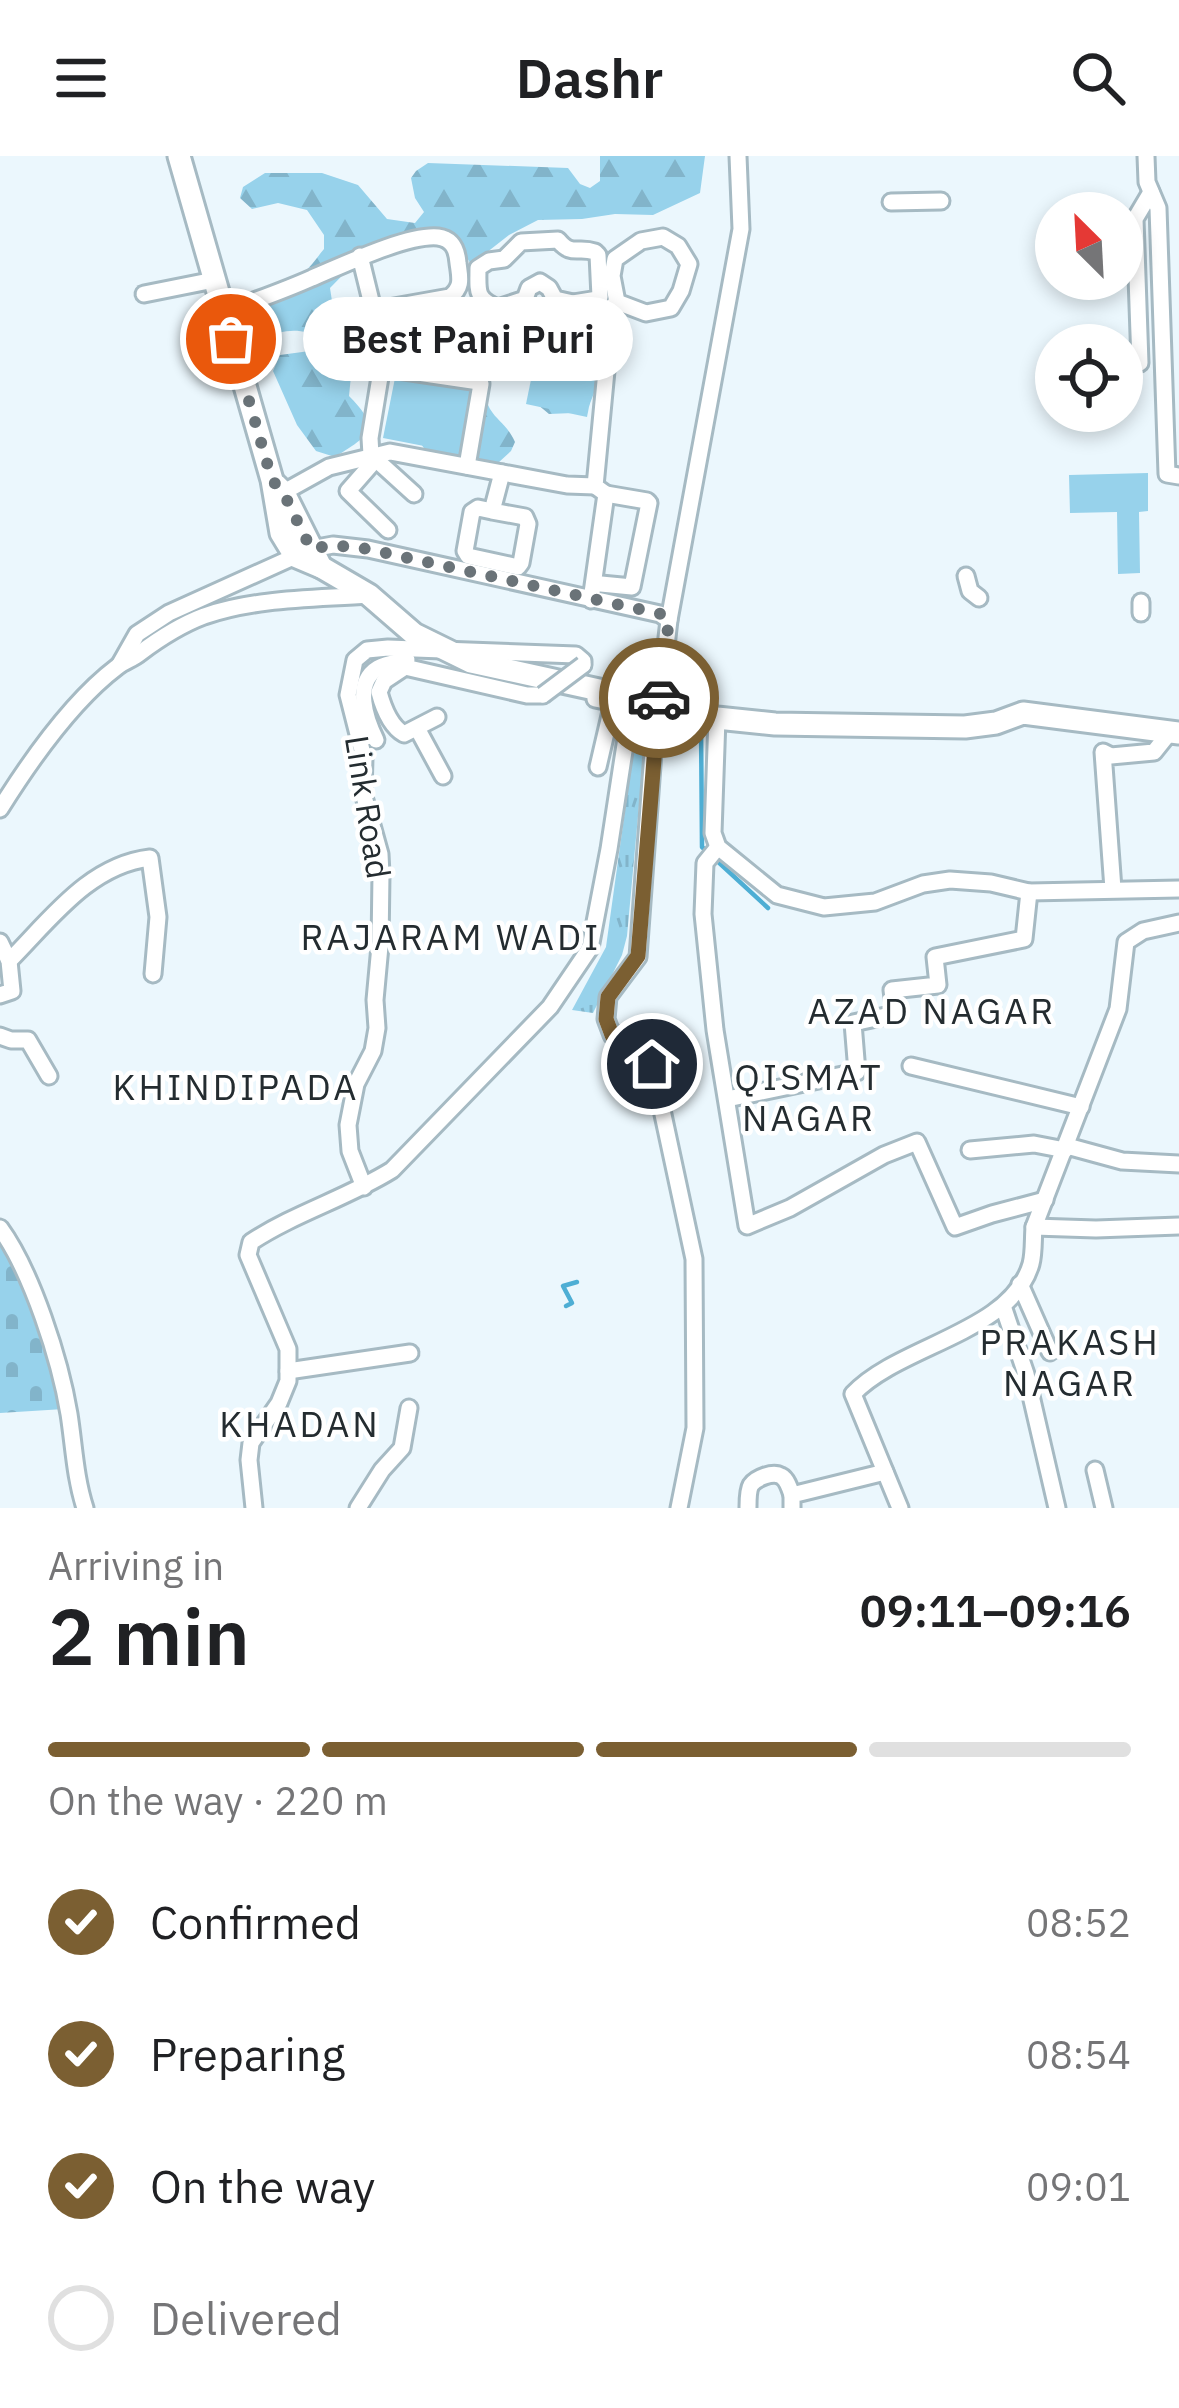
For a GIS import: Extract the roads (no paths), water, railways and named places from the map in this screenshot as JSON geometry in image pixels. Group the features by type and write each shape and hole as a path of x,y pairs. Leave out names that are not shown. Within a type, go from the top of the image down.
{"street":[{"path":"179,156 277,490 281,533 369,595 414,634 447,651 471,662 645,704"},
{"path":"254,1508 251,1443 288,1381 289,1349 248,1255 251,1242 392,1169 550,1006 590,948 645,704 669,620 741,229 738,156"},
{"path":"1146,156 1147,182 1158,208 1166,465 1167,474 1179,476"},
{"path":"1138,324 1135,219 1151,192"},
{"path":"891,202 941,201"},
{"path":"663,237 678,246 688,264 671,308 646,314 617,302 612,276 615,259 641,241 663,237"},
{"path":"224,312 360,256 423,238 452,243 461,283 450,297 377,310 360,256"},
{"path":"558,240 569,250 598,255 598,299 573,303 555,298 540,282 495,318 481,298 478,268 504,260 520,242 558,240"},
{"path":"143,294 214,280"},
{"path":"495,318 588,322 617,302"},
{"path":"573,303 606,342 590,600"},
{"path":"414,494 373,457 370,439 384,368 481,384 467,466"},
{"path":"277,490 329,467 390,452 647,501 632,587 601,584"},
{"path":"373,457 348,491 388,530"},
{"path":"492,511 502,472"},
{"path":"478,508 492,511 527,521 518,567 466,554 472,512 478,508"},
{"path":"0,809 20,776 80,702 120,664 137,634 169,614 333,545 661,614 669,620"},
{"path":"966,576 970,591 979,598"},
{"path":"120,664 158,637 205,616 275,600 369,595"},
{"path":"376,740 364,716 369,677 385,665 414,658 414,650"},
{"name":"Link Road","path":"364,1187 350,1151 348,1125 356,1084 373,1051 377,1028 381,874 363,793 364,758 348,695 356,660 366,651 414,650 576,655 583,661 543,694 527,695 405,667 384,681 379,692 399,732 417,728"},
{"path":"447,651 444,668 607,701 612,707 598,767"},
{"path":"609,717 645,704"},
{"path":"645,704 638,956 608,997 606,1019 612,1035 634,1034 647,1040 694,1258 695,1428 680,1508"},
{"path":"689,710 776,724 965,727 1023,713 1174,732"},
{"path":"437,717 417,728 443,776"},
{"path":"717,718 712,854 703,914 715,1030 747,1226 917,1142 955,1227 1045,1200"},
{"path":"1113,889 1103,752 1111,756 1154,752 1174,732"},
{"path":"712,854 777,896 824,907 874,902 923,884 950,880 1029,892 1179,889"},
{"path":"9,961 90,880 112,866 150,858 158,917 153,974"},
{"path":"727,1099 857,1072 854,1023 895,1014 892,990 938,985 935,956 1024,939 1029,892"},
{"path":"900,1508 854,1394 877,1373 1003,1306 1020,1284 1031,1265 1034,1227 1118,1009 1126,942 1143,931 1179,923"},
{"path":"0,942 9,961 12,991 0,995"},
{"path":"0,1036 28,1040 49,1076"},
{"path":"911,1066 1081,1106"},
{"path":"970,1150 1034,1144 1122,1161 1179,1164"},
{"path":"1034,1227 1179,1226"},
{"path":"0,1228 24,1269 62,1382 78,1487 86,1508"},
{"path":"1020,1284 1050,1352"},
{"path":"1003,1306 1026,1374 1057,1508"},
{"path":"288,1370 410,1353"},
{"path":"358,1508 402,1448 409,1408"},
{"path":"1095,1470 1104,1508"},
{"path":"748,1507 752,1483 771,1474 787,1481 792,1502 885,1472"}],"waterway":[{"path":"701,724 702,847 768,908"},
{"path":"566,1306 572,1303 563,1286 577,1282"}],"tunnel":[{"path":"649,701 689,710"}],"place":[{"name":"Best Pani Puri","path":"231,339"}],"district":[{"name":"RAJARAM WADI","path":"451,937"},
{"name":"AZAD NAGAR","path":"932,1011"},
{"name":"KHINDIPADA","path":"236,1087"},
{"name":"QISMAT NAGAR","path":"809,1098"},
{"name":"PRAKASH NAGAR","path":"1070,1362"},
{"name":"KHADAN","path":"300,1424"}]}
